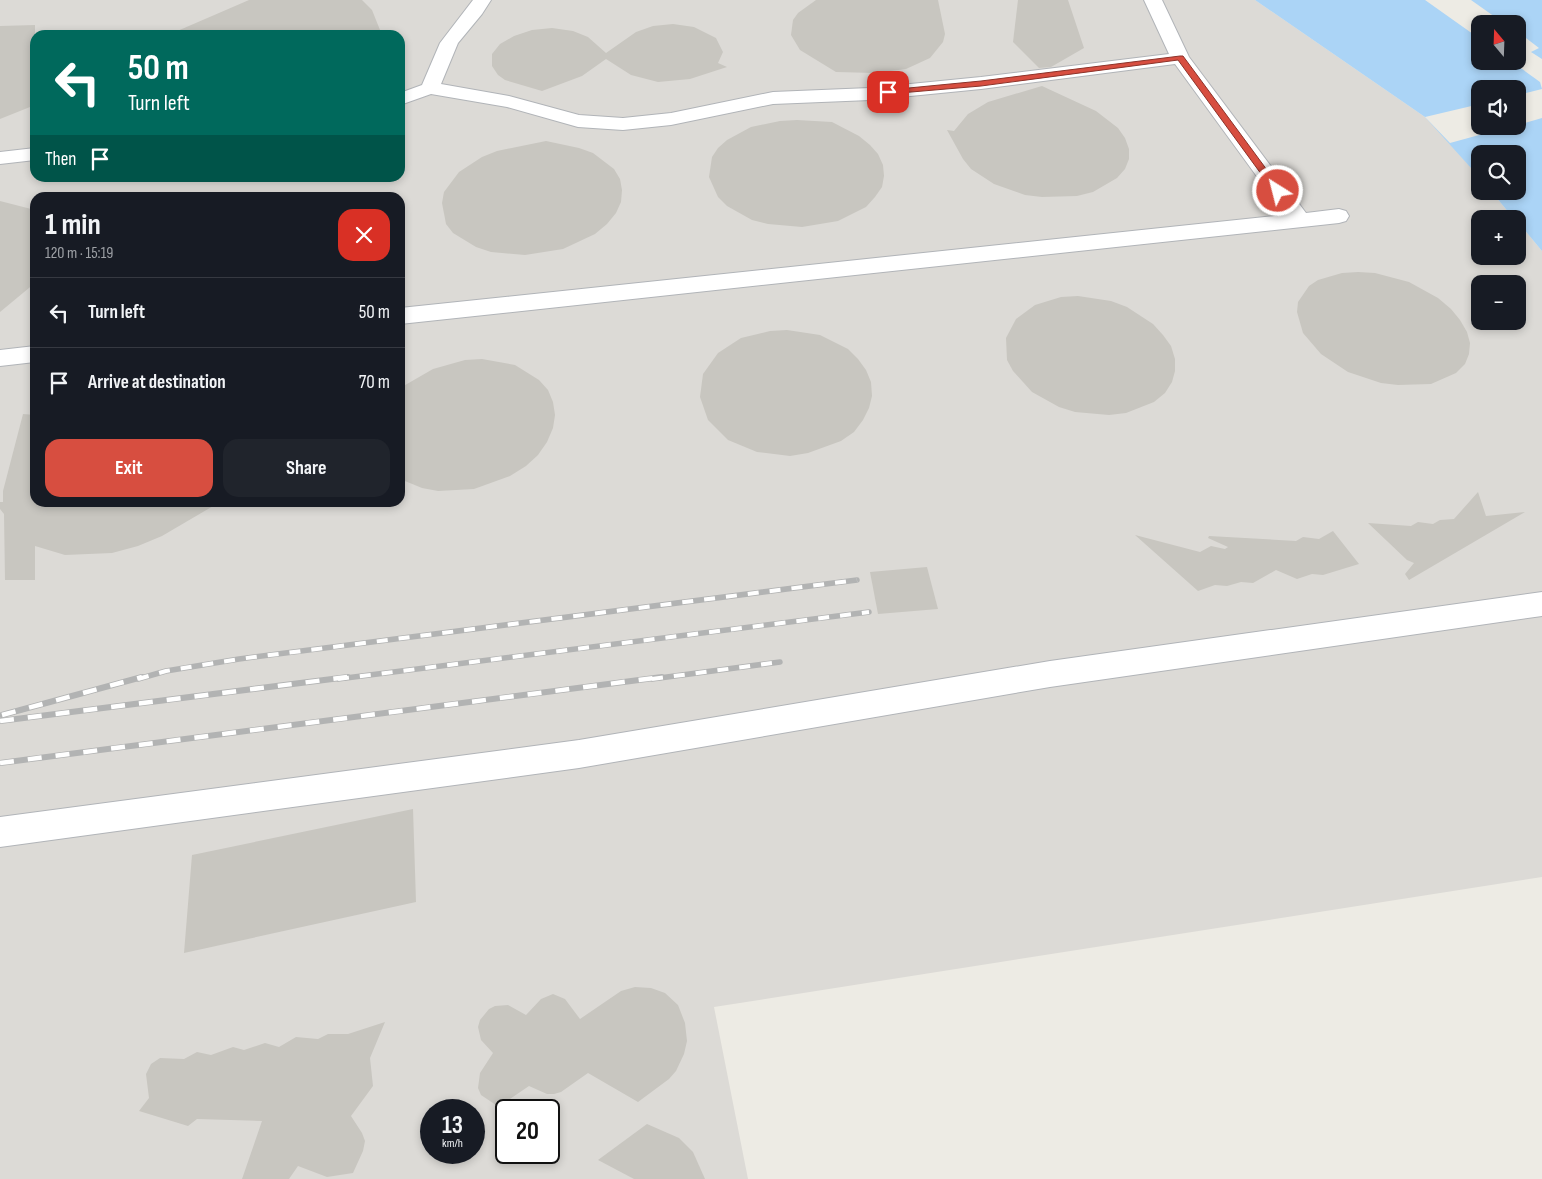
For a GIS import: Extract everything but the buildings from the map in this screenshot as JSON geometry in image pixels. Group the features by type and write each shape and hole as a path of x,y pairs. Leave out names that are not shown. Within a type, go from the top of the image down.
{"lane":[{"path":"430,88 438,65 452,38 477,9 482,0"},
{"path":"1153,0 1180,58 1300,220"},
{"path":"405,98 430,88 509,102 578,121 623,124 671,119 773,98 870,94 981,83 1180,58"},
{"path":"0,158 30,155"},
{"path":"405,315 1339,216"},
{"path":"0,358 30,355"},
{"path":"0,832 579,754 1050,674 1542,604"}],"shaded area":[{"path":"0,0 1255,0 1425,117 1471,168 1471,200 1498,200 1507,210 1471,210 1471,265 1526,265 1526,232 1542,251 1542,877 714,1007 748,1179 0,1179"}],"water":[{"path":"1255,0 1542,0 1542,251 1526,232 1526,210 1507,210 1498,200 1526,200 1526,145 1471,145 1471,168 1425,117"}],"pier":[{"path":"1425,0 1471,0 1492,15 1471,15 1471,33"},
{"path":"1526,38 1539,48 1531,52 1542,59 1542,89 1540,82 1523,70 1526,70"},
{"path":"1542,89 1542,118 1526,123 1526,93"},
{"path":"1471,106 1471,135 1479,135 1450,143 1425,117"}],"railway":[{"path":"138,679 166,671 239,659 857,580"},
{"path":"338,679 869,612"},
{"path":"652,679 780,662"},
{"path":"2,715 142,677"},
{"path":"0,721 348,677"},
{"path":"0,763 662,677"}],"route":[{"path":"888,92 981,83 1180,58 1278,191"}]}
